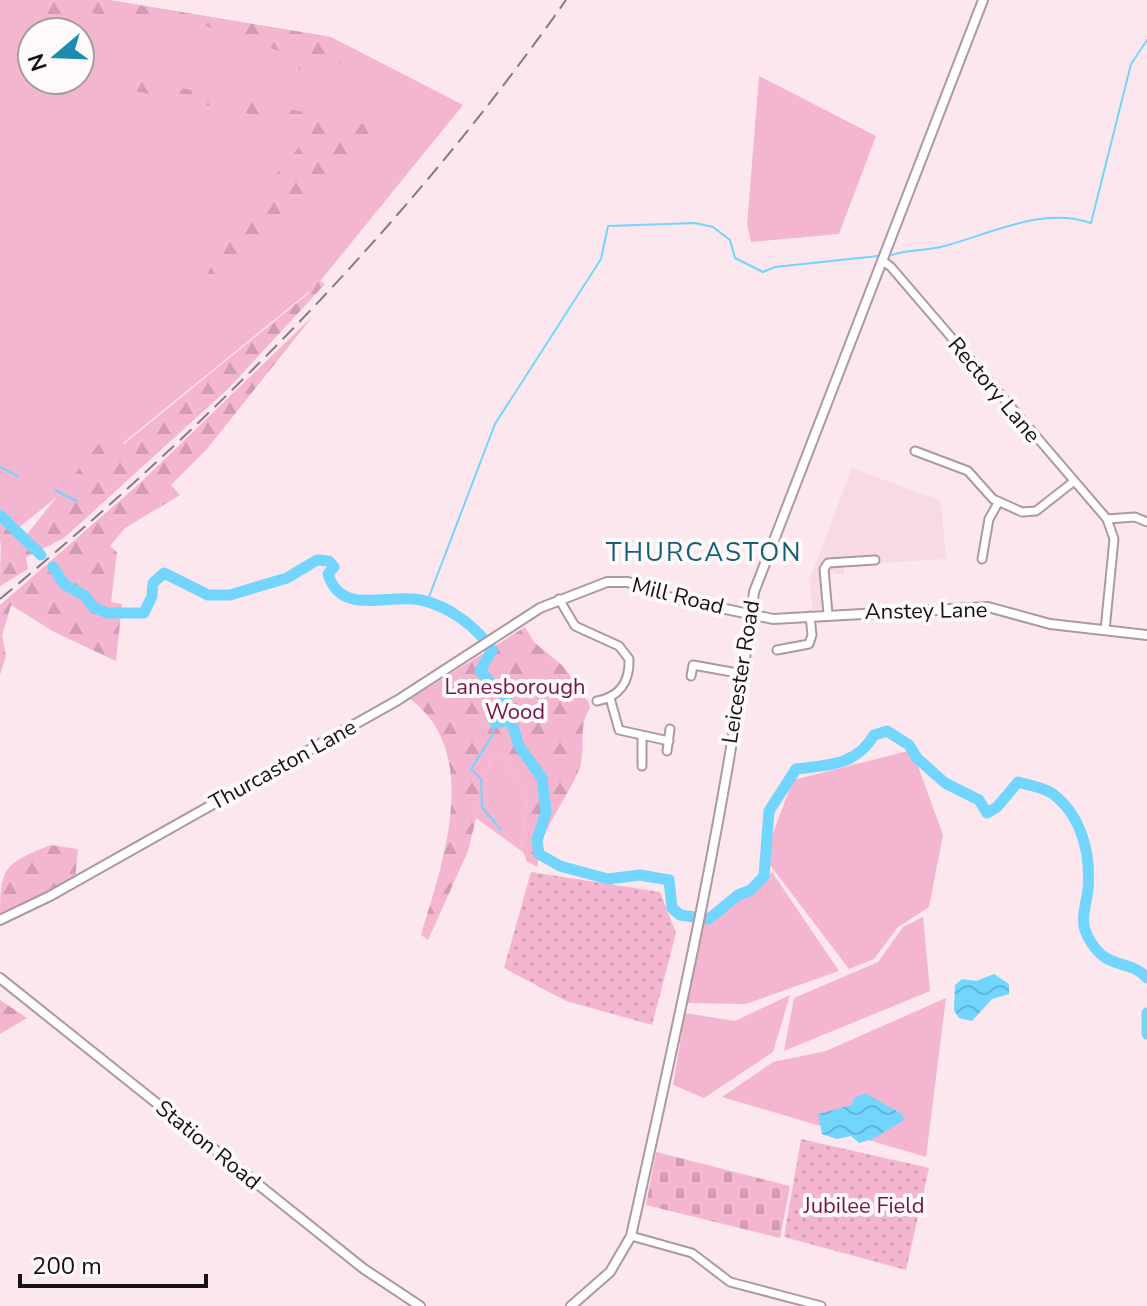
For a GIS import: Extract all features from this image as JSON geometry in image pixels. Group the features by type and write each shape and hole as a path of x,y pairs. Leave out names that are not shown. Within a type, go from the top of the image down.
{"street":[{"name":"Leicester Road","path":"571,1306 610,1272 631,1236 700,907 743,674 754,592 983,0"},
{"name":"Rectory Lane","path":"883,261 1107,519"},
{"path":"914,451 968,471 998,503 1022,512 1036,511 1073,482"},
{"path":"982,559 989,519 998,503"},
{"path":"1105,630 1114,539 1107,519 1135,517 1147,522"},
{"path":"984,550 994,551"},
{"path":"828,614 824,569 828,563 875,560"},
{"name":"Mill Road","path":"559,599 593,586 625,581 678,600 752,613"},
{"path":"559,599 575,626 627,652 628,676 610,698 597,701"},
{"name":"Thurcaston Lane","path":"0,920 99,869 479,650 559,599"},
{"name":"Anstey Lane","path":"752,613 773,619 988,607 1050,624 1147,635"},
{"path":"777,650 809,644 812,635 810,616"},
{"path":"691,676 694,655"},
{"path":"693,665 743,674"},
{"path":"610,698 619,730 669,741"},
{"path":"667,751 670,729"},
{"path":"642,737 642,766"},
{"name":"Station Road","path":"0,978 373,1276 420,1306"},
{"path":"631,1236 692,1253 730,1282 821,1306"}],"shaded area":[{"path":"852,468 941,501 946,559 844,565 844,574 828,573 831,608 813,610 809,581"}],"green space":[{"path":"0,0 109,0 331,37 463,105 317,285 0,543"},
{"path":"31,0 109,0 331,37 345,45 344,60 323,72 305,72 299,70 297,57 203,25 97,14 75,6 64,11 63,16 37,16 39,8"},
{"path":"96,71 389,129 379,146 316,189 256,256 185,317 231,228 300,146 305,125 96,83"},
{"path":"759,76 876,136 839,234 751,242 747,225"},
{"path":"318,280 325,284 228,389 64,538 26,557 28,569 0,586 1,533 10,526 24,538 110,430 124,444 309,293 312,282"},
{"path":"313,316 207,449 171,485 180,495 125,528 110,546 117,552 111,602 122,604 116,661 54,632 11,605 2,636 6,656 0,675 0,605 140,483"},
{"name":"Lanesborough Wood","path":"525,627 534,642 564,667 589,703 579,769 547,830 538,867 527,862 521,845 527,797 503,756 492,753 468,851 428,940 421,935 446,843 451,811 451,779 445,749 432,722 410,699"},
{"path":"912,750 943,835 929,907 898,927 874,959 849,969 764,857 793,780"},
{"path":"492,753 503,756 527,797 521,845 524,853 476,818"},
{"path":"51,845 78,849 75,879 0,920 1,889 7,870 22,857"},
{"path":"531,872 660,892 676,933 652,1025 566,1001 504,968"},
{"path":"772,872 839,971 746,1004 687,1003 702,926"},
{"path":"923,917 930,991 784,1051 794,998 878,962 903,927"},
{"path":"790,995 773,1052 704,1098 673,1085 685,1013 735,1021"},
{"path":"946,998 926,1157 722,1097 773,1062 826,1051"},
{"path":"0,1000 27,1018 0,1034"},
{"name":"Jubilee Field","path":"801,1139 929,1168 906,1270 784,1237"},
{"path":"656,1152 790,1186 780,1238 646,1205"}],"water":[{"path":"994,974 1009,984 1009,994 992,999 972,1021 959,1018 954,1010 955,985 962,979 976,981"},
{"path":"865,1093 902,1114 904,1120 873,1139 859,1143 851,1136 837,1139 822,1134 818,1114 852,1105 854,1098"}],"waterway":[{"path":"892,255 941,247 1034,220 1053,218 1091,223 1131,64 1147,40"},
{"path":"427,602 495,424 601,259 608,226 695,223 713,227 730,240 735,258 763,272 775,267 878,256"},
{"path":"0,467 18,476"},
{"path":"55,490 77,501"},
{"path":"0,515 41,555"},
{"path":"53,567 64,584 85,596 93,607 107,613 144,613 152,596 153,583 164,573 208,595 230,595 287,578 317,560 329,561 334,567 328,574 334,587 343,595 367,600 421,600 452,612 492,650 480,671 507,701 506,706 493,712 492,718 496,723 511,720 519,746 542,778 546,812 537,840 539,854 560,866 608,879 640,875 669,880 672,908 680,915 709,919 738,895 751,890 764,876 769,811 796,769 830,765 850,758 859,753 874,735 887,731 909,745 917,758 945,783 979,800 987,813 997,807 1018,782 1045,790 1071,813 1086,850 1089,876 1084,919 1088,937 1103,956 1147,978"},
{"path":"494,721 492,736 471,769 481,779 482,807 501,830"},
{"path":"1147,1013 1147,1034"}],"railway":[{"path":"0,599 156,463 303,318 440,164 566,0"}],"district":[{"name":"THURCASTON","path":"704,552"}]}
